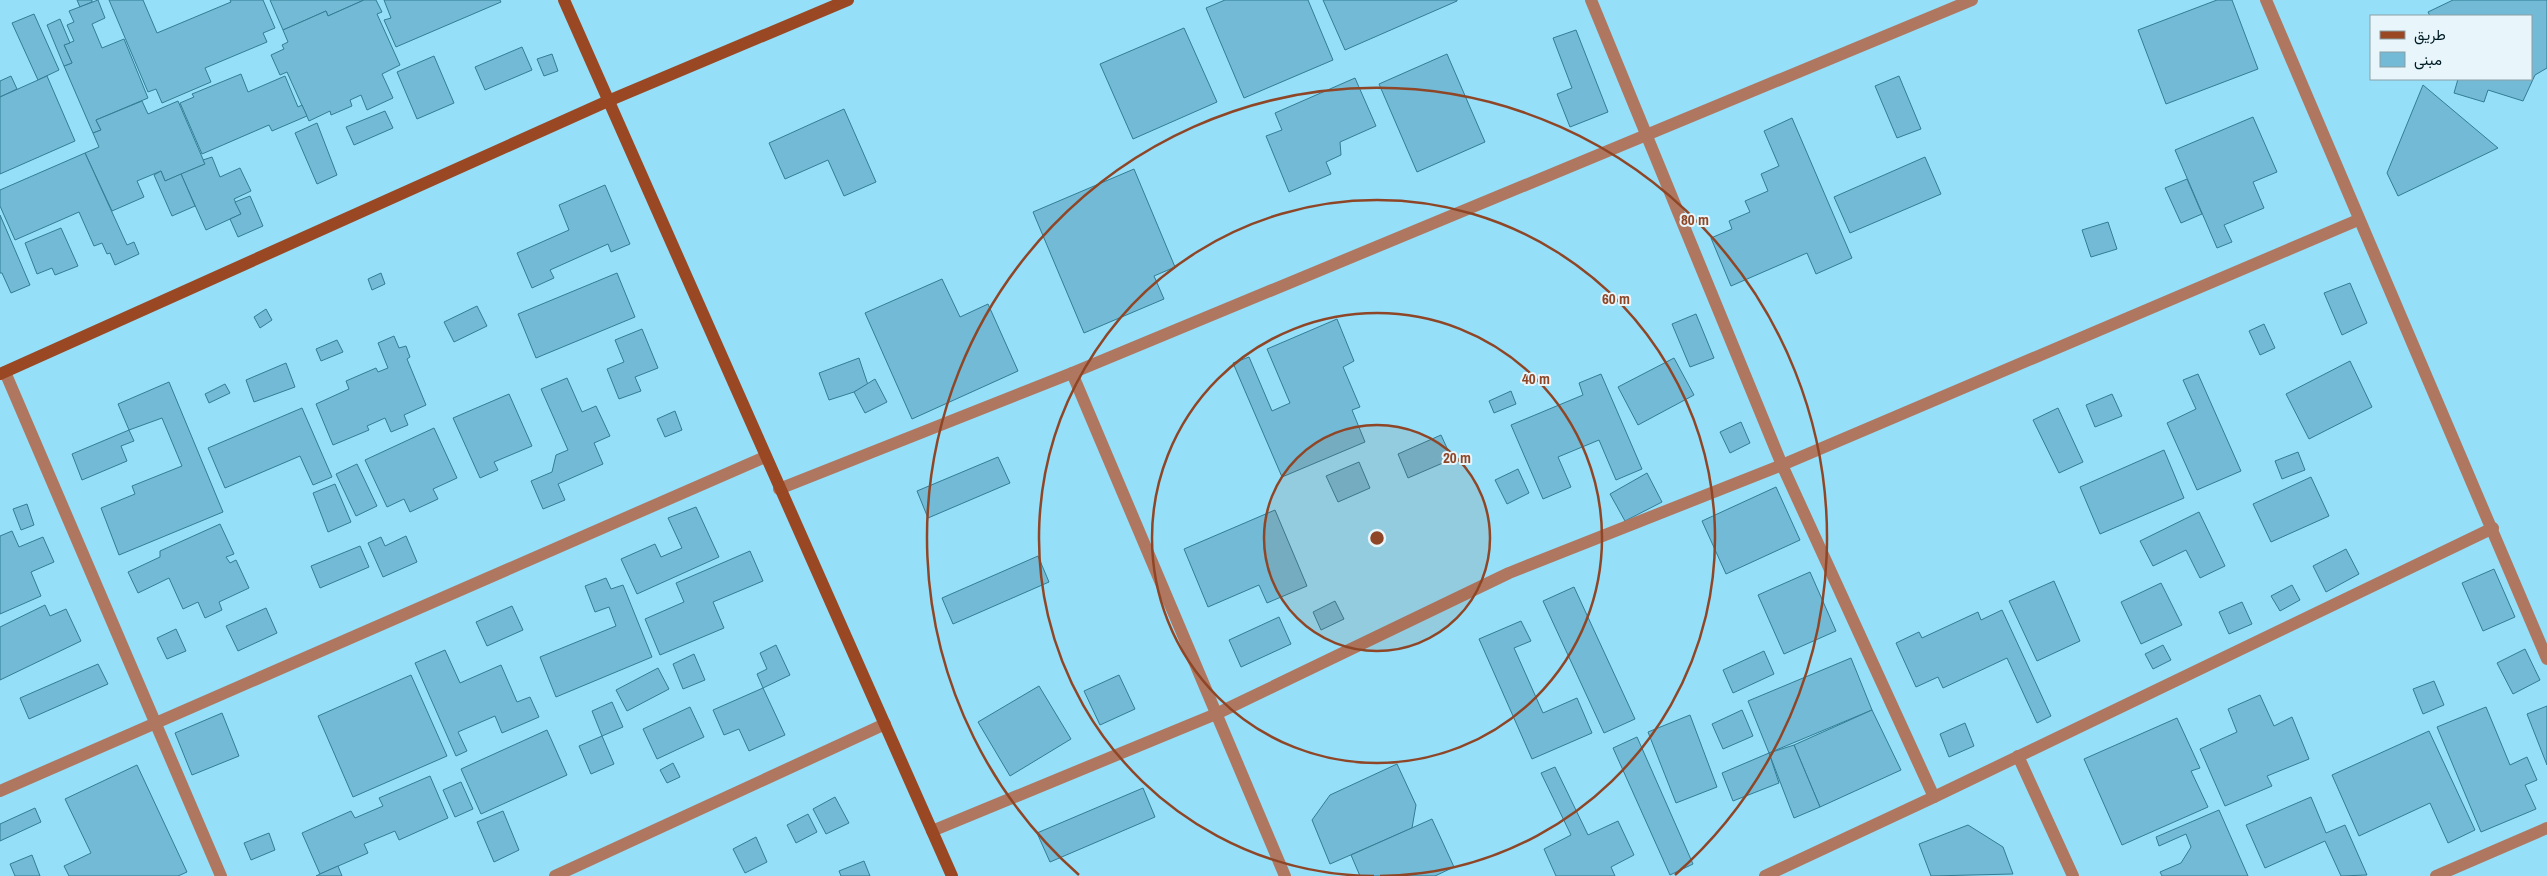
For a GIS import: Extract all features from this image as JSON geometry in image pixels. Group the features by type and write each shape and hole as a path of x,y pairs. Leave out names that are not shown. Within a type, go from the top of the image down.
{"street":[{"path":"564,0 952,876"},
{"path":"221,876 157,723 2,373 608,101 848,0"},
{"path":"1591,0 1648,134 1782,465 1934,797"},
{"path":"779,489 1072,373 1972,0"},
{"path":"2266,0 2358,220 2493,528 2547,659"},
{"path":"932,831 1216,714 1509,572 1782,465 2358,220"},
{"path":"1072,373 1285,876"},
{"path":"0,790 765,457"},
{"path":"1765,876 1934,797 2493,528"},
{"path":"555,876 885,724"},
{"path":"2018,756 2073,876"},
{"path":"2436,876 2547,828"}],"building":[{"path":"77,0 92,0 92,2 80,7"},
{"path":"98,0 105,18 92,24 102,48 124,39 148,98 96,120 101,130 93,133 64,66 72,63 64,45 74,41 67,25 74,22 69,11"},
{"path":"109,0 143,0 157,33 231,2 230,0 263,0 275,28 263,33 267,42 205,68 211,82 162,103 156,89 148,92"},
{"path":"270,0 364,0 328,16 326,11 283,30"},
{"path":"364,0 376,0 382,12 377,14 400,65 382,74 393,98 367,110 361,95 350,100 352,106 331,115 330,111 309,121 287,72 280,75 271,55 284,49 282,45 288,42 283,30 326,11 328,16"},
{"path":"384,0 500,0 501,2 396,47 384,20 391,18"},
{"path":"1225,0 1308,0 1333,60 1244,98 1206,8"},
{"path":"1323,0 1457,0 1457,1 1345,50"},
{"path":"2217,0 2232,0 2258,69 2166,104 2138,30"},
{"path":"2453,0 2547,0 2547,68 2535,75 2523,101 2488,90 2484,102 2454,93 2458,80 2532,80 2532,15 2430,15 2428,12"},
{"path":"34,14 59,70 38,80 12,23"},
{"path":"60,19 70,43 64,45 72,63 64,66 47,25"},
{"path":"1184,28 1217,102 1133,139 1100,64"},
{"path":"1576,30 1608,112 1570,127 1557,94 1572,88 1553,38"},
{"path":"522,47 532,70 485,90 475,67"},
{"path":"552,54 558,71 544,76 537,59"},
{"path":"1447,54 1485,142 1417,172 1379,84"},
{"path":"434,56 454,103 417,119 397,72"},
{"path":"241,74 248,92 285,76 298,107 302,105 307,116 272,131 269,125 202,154 180,103 194,97 192,94"},
{"path":"11,76 17,89 0,97 0,81"},
{"path":"47,76 75,141 0,174 0,97"},
{"path":"1899,76 1921,129 1897,138 1875,86"},
{"path":"1355,78 1376,126 1340,142 1341,155 1326,162 1331,174 1289,192 1266,136 1282,130 1275,113"},
{"path":"2423,85 2498,148 2398,196 2387,173"},
{"path":"142,101 148,114 178,101 205,164 165,181 161,171 137,181 144,197 112,211 85,153 99,147 93,133 101,130 96,120"},
{"path":"844,109 876,182 844,196 828,160 785,179 769,143"},
{"path":"385,111 393,128 354,145 346,127"},
{"path":"2253,117 2277,172 2253,182 2264,208 2224,225 2232,242 2217,248 2175,150"},
{"path":"1792,118 1852,258 1816,274 1807,253 1731,286 1711,238 1732,229 1729,221 1750,212 1745,201 1768,191 1761,174 1779,166 1764,131"},
{"path":"317,123 337,175 317,184 295,133"},
{"path":"85,153 127,245 134,242 139,254 115,265 110,253 107,254 102,243 94,246 79,212 15,240 0,206 0,190"},
{"path":"212,157 220,177 240,168 251,191 234,199 241,214 206,230 181,174 205,164 203,160"},
{"path":"1925,157 1941,194 1850,233 1834,197"},
{"path":"1134,169 1175,267 1154,276 1164,299 1084,333 1033,212"},
{"path":"161,171 165,181 181,174 195,206 172,216 154,175"},
{"path":"2187,179 2202,214 2181,223 2165,188"},
{"path":"605,185 630,244 611,252 608,244 550,270 554,278 532,288 517,253 569,230 559,205"},
{"path":"250,196 263,226 238,237 230,219 241,214 235,202"},
{"path":"0,215 30,285 11,293 2,273 0,273"},
{"path":"2108,222 2117,249 2091,257 2082,230"},
{"path":"61,228 78,266 55,275 52,268 37,274 25,243"},
{"path":"381,273 385,284 372,290 368,279"},
{"path":"617,273 635,317 536,358 518,314"},
{"path":"942,279 960,317 988,304 1018,371 912,419 865,313"},
{"path":"2350,283 2367,323 2342,335 2324,293"},
{"path":"477,306 487,326 454,342 444,322"},
{"path":"266,309 272,320 260,328 254,317"},
{"path":"1696,314 1714,358 1690,367 1672,324"},
{"path":"1337,319 1354,361 1343,367 1360,407 1352,410 1365,442 1282,477 1233,363 1249,357 1272,411 1290,403 1267,349"},
{"path":"2264,324 2275,348 2260,355 2249,331"},
{"path":"642,329 658,368 635,377 641,391 619,399 607,369 624,362 615,340"},
{"path":"394,336 399,348 406,346 410,357 407,359 426,405 404,415 408,425 391,432 385,418 367,426 369,430 333,445 316,404 349,389 346,381 376,368 378,372 388,368 378,343"},
{"path":"337,340 343,352 321,361 316,349"},
{"path":"859,358 868,385 854,392 829,400 819,373"},
{"path":"1674,358 1694,395 1638,425 1618,387"},
{"path":"2350,361 2372,407 2309,439 2286,394"},
{"path":"286,363 295,387 254,402 246,380"},
{"path":"1601,374 1642,469 1616,480 1599,440 1558,457 1571,487 1543,499 1511,425 1583,395 1579,383"},
{"path":"2198,374 2241,471 2197,490 2167,423 2196,409 2183,380"},
{"path":"567,378 582,412 596,406 610,436 594,443 603,464 558,484 565,500 543,509 531,481 552,472 556,455 568,450 541,389"},
{"path":"875,379 887,402 865,413 854,392"},
{"path":"169,382 223,512 119,555 101,508 135,494 132,486 182,466 162,418 129,430 118,404"},
{"path":"225,384 230,393 209,403 205,394"},
{"path":"1511,391 1516,404 1494,413 1489,401"},
{"path":"509,394 532,446 494,462 498,470 480,478 453,418"},
{"path":"2112,394 2122,416 2095,427 2086,405"},
{"path":"302,408 332,477 313,485 300,456 225,488 208,448"},
{"path":"2058,408 2083,462 2059,473 2033,420"},
{"path":"675,411 682,430 665,437 657,419"},
{"path":"1741,422 1750,443 1730,453 1720,432"},
{"path":"434,428 457,478 433,489 438,499 410,512 404,499 387,507 365,460"},
{"path":"129,430 134,441 121,446 127,461 82,480 72,454"},
{"path":"1441,435 1452,459 1408,478 1398,454"},
{"path":"2164,450 2184,498 2100,534 2080,487"},
{"path":"2298,452 2305,470 2282,479 2275,461"},
{"path":"998,457 1010,483 928,518 917,491"},
{"path":"1359,462 1370,488 1338,502 1326,476"},
{"path":"357,464 377,506 356,516 336,474"},
{"path":"1518,469 1529,493 1507,504 1495,480"},
{"path":"1647,473 1662,502 1625,521 1610,494"},
{"path":"2311,477 2329,516 2271,542 2253,504"},
{"path":"335,484 351,522 328,532 313,493"},
{"path":"1776,487 1800,540 1726,574 1702,521"},
{"path":"27,504 34,525 21,530 13,509"},
{"path":"696,507 719,557 637,594 621,559 655,544 661,557 682,548 668,518"},
{"path":"1275,510 1307,586 1267,603 1259,585 1208,607 1184,549"},
{"path":"2199,512 2225,566 2200,578 2186,550 2153,566 2140,541"},
{"path":"220,524 234,554 226,557 230,563 236,560 249,588 219,602 222,610 205,618 198,602 183,609 169,578 138,593 128,572 160,557 160,551"},
{"path":"12,531 19,547 43,537 54,562 31,572 41,596 0,614 0,536"},
{"path":"406,536 417,562 383,577 368,543 381,537 385,546"},
{"path":"360,546 369,567 320,588 311,566"},
{"path":"2346,549 2359,574 2326,592 2313,566"},
{"path":"750,551 763,581 713,602 724,628 660,655 645,619 684,602 676,583"},
{"path":"1038,556 1049,582 953,624 942,598"},
{"path":"2494,569 2515,617 2483,631 2462,583"},
{"path":"1810,572 1836,631 1784,654 1758,595"},
{"path":"606,578 611,589 623,585 652,657 556,697 540,657 616,626 609,607 595,612 585,586"},
{"path":"2054,581 2080,641 2037,661 2009,601"},
{"path":"2161,583 2182,625 2141,644 2121,602"},
{"path":"2292,585 2300,600 2280,611 2271,596"},
{"path":"1574,587 1635,719 1604,733 1543,601"},
{"path":"1335,601 1344,619 1321,630 1313,612"},
{"path":"2242,602 2252,624 2229,634 2219,612"},
{"path":"45,605 50,616 66,609 81,641 0,680 0,627"},
{"path":"512,606 523,630 487,646 476,622"},
{"path":"266,608 277,633 238,651 226,626"},
{"path":"2002,610 2051,716 2037,723 2007,658 1943,688 1938,677 1916,687 1896,643 1919,632 1922,638 1978,612 1981,620"},
{"path":"1279,617 1291,644 1241,667 1229,640"},
{"path":"1521,621 1531,641 1514,648 1543,713 1577,698 1592,733 1532,759 1479,639"},
{"path":"176,629 186,651 167,659 157,638"},
{"path":"776,645 790,675 763,688 757,674 767,669 760,653"},
{"path":"2163,645 2171,660 2153,669 2145,654"},
{"path":"2525,649 2540,680 2513,694 2497,663"},
{"path":"445,650 460,683 501,665 517,702 530,697 539,717 502,733 495,716 458,732 467,751 456,756 415,663"},
{"path":"1764,651 1774,674 1733,693 1723,670"},
{"path":"694,654 705,680 683,689 673,664"},
{"path":"1851,658 1872,710 1769,753 1748,701"},
{"path":"98,664 108,684 29,719 20,698"},
{"path":"658,668 669,689 627,711 616,690"},
{"path":"411,675 447,756 353,797 318,716"},
{"path":"1119,675 1135,709 1100,725 1084,691"},
{"path":"2434,681 2444,705 2423,714 2413,689"},
{"path":"1039,686 1071,739 1010,776 978,722"},
{"path":"763,688 785,735 749,751 739,729 724,735 713,710"},
{"path":"2260,695 2274,726 2292,717 2309,759 2267,776 2272,786 2225,806 2200,749 2237,732 2228,709"},
{"path":"612,702 623,727 602,736 592,711"},
{"path":"2547,706 2547,765 2527,714"},
{"path":"690,707 704,737 657,759 643,729"},
{"path":"2486,707 2510,765 2527,757 2537,780 2525,785 2536,809 2481,832 2437,727"},
{"path":"1742,710 1753,736 1723,749 1712,724"},
{"path":"1872,710 1901,770 1820,807 1794,745"},
{"path":"222,713 239,756 192,775 175,733"},
{"path":"1690,715 1717,787 1676,803 1648,732"},
{"path":"2177,718 2200,768 2191,771 2208,807 2122,845 2084,759"},
{"path":"1965,723 1974,746 1949,757 1940,734"},
{"path":"547,730 567,775 481,814 461,769"},
{"path":"2429,731 2475,830 2448,843 2430,803 2359,836 2332,775"},
{"path":"602,736 614,764 591,774 579,746"},
{"path":"1637,737 1693,864 1670,875 1613,748"},
{"path":"1794,745 1820,807 1794,818 1769,753"},
{"path":"1769,753 1779,783 1733,801 1722,773"},
{"path":"673,763 680,777 667,783 660,770"},
{"path":"1397,764 1416,805 1412,828 1330,864 1312,820 1330,795"},
{"path":"137,765 187,872 178,876 69,876 64,866 91,853 65,799"},
{"path":"1555,767 1588,835 1618,821 1634,855 1611,867 1615,876 1556,876 1544,849 1571,835 1541,773"},
{"path":"430,776 448,818 399,840 395,831 364,844 368,853 320,874 302,833 351,811 355,818 383,806 379,798"},
{"path":"461,782 473,809 455,817 443,790"},
{"path":"1143,788 1155,817 1050,862 1037,833"},
{"path":"835,797 849,823 826,834 813,809"},
{"path":"2311,797 2326,833 2345,825 2367,875 2341,876 2325,841 2265,868 2246,825"},
{"path":"35,808 41,822 0,841 0,824"},
{"path":"2219,810 2248,876 2162,876 2160,872 2181,863 2191,847 2186,834 2159,846 2156,837"},
{"path":"503,811 519,850 494,862 477,822"},
{"path":"808,814 817,832 796,843 787,825"},
{"path":"1432,819 1454,867 1435,876 1360,876 1351,855"},
{"path":"1968,825 2003,847 2013,874 1931,876 1919,844"},
{"path":"269,833 275,850 251,860 244,843"},
{"path":"756,837 767,862 745,873 733,849"},
{"path":"32,855 40,876 15,876 10,864"},
{"path":"864,861 870,876 841,876 839,871"},
{"path":"338,866 342,876 316,876 320,874"}]}
